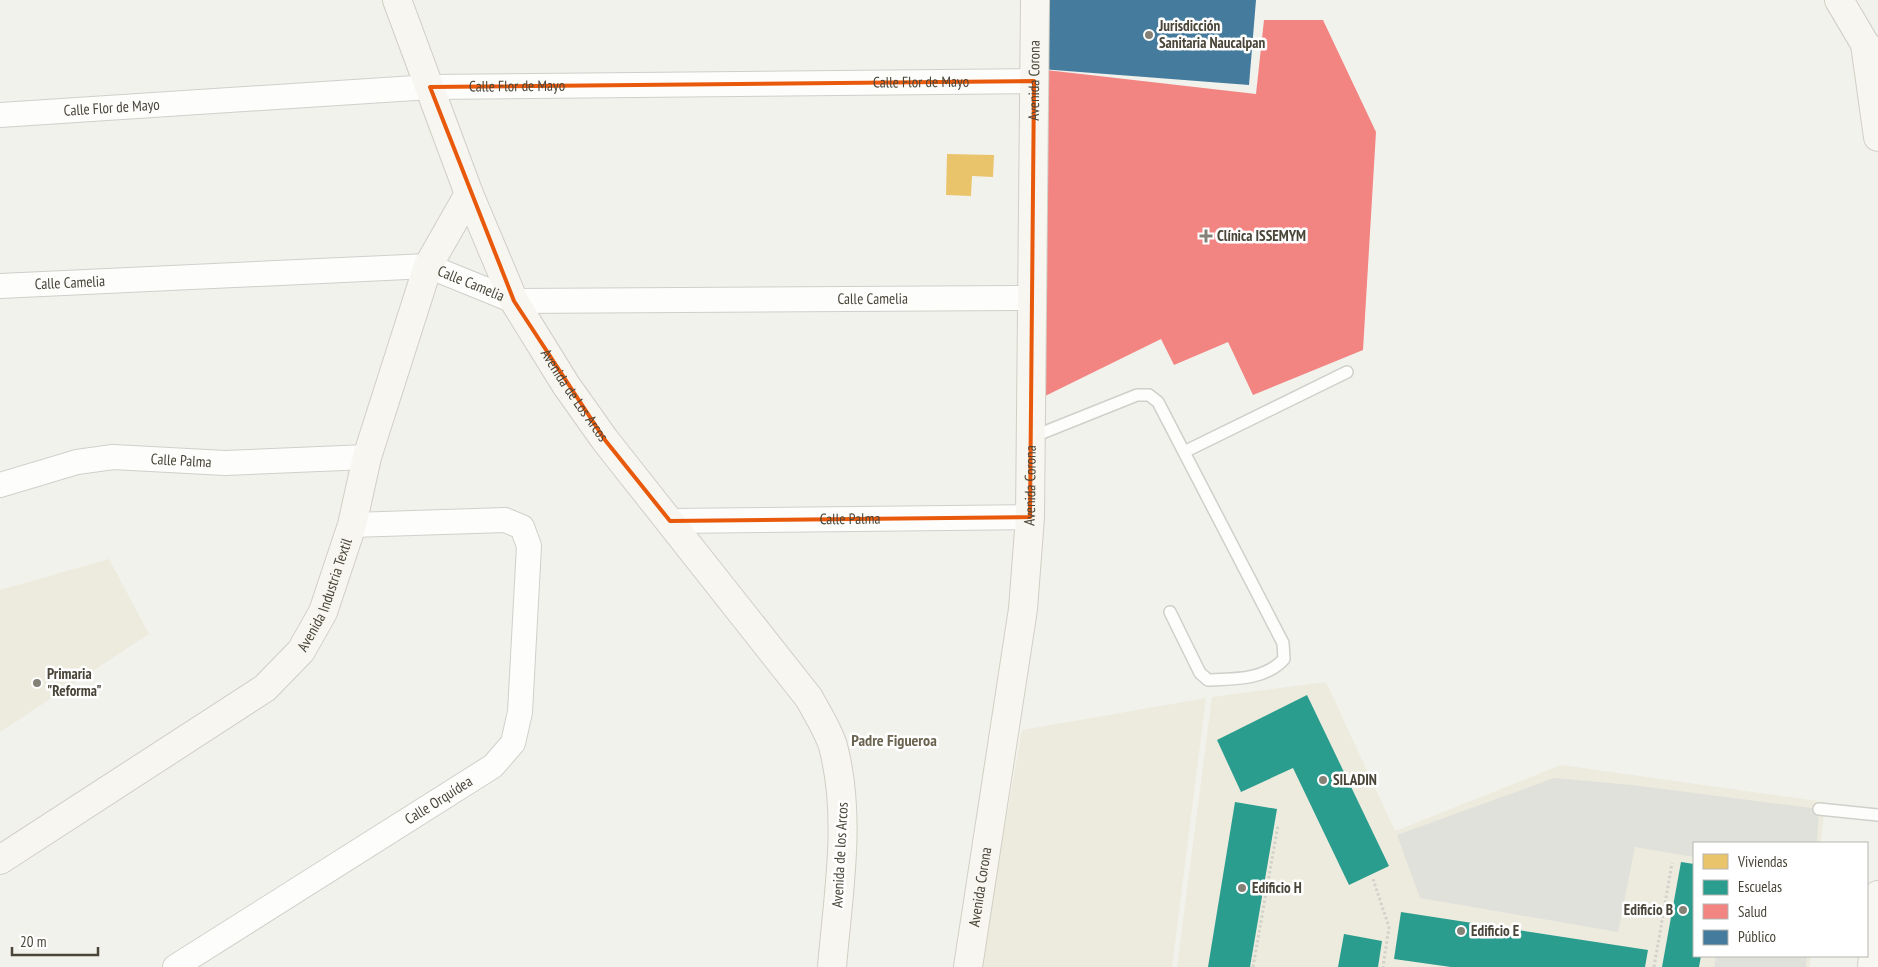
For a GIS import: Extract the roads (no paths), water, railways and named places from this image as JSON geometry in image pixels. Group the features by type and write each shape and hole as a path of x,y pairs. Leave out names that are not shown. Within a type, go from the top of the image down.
{"main road":[{"name":"Avenida de Los Arcos","path":"397,0 469,194 514,301 566,384 605,440 809,698 832,744"},
{"name":"Avenida Corona","path":"968,967 1023,608 1030,517 1035,0"},
{"path":"1848,4 1871,51 1878,137"},
{"name":"Avenida Industria Textil","path":"0,860 265,688 301,651 323,612 352,525 367,458 428,266 469,194"},
{"name":"Avenida de los Arcos","path":"832,744 843,792 843,834 832,967"},
{"path":"1872,967 1878,895"}],"street":[{"name":"Calle Flor de Mayo","path":"0,115 430,87 1034,81"},
{"name":"Calle Camelia","path":"0,286 428,266 514,301 1032,298"},
{"name":"Calle Palma","path":"0,485 77,462 113,457 224,463 367,458"},
{"name":"Calle Palma","path":"670,520 1030,517"},
{"name":"Calle Orquídea","path":"175,967 493,766 513,743 520,712 529,546 522,527 505,520 352,525"}],"lane":[{"path":"1184,452 1347,372"},
{"path":"1030,437 1137,395 1149,395 1158,402 1284,643 1284,659 1275,669 1246,678 1208,680 1200,673 1170,612"},
{"path":"1819,809 1878,815"}],"place":[{"name":"Jurisdicción Sanitaria Naucalpan","path":"1149,35"},
{"name":"Clínica ISSEMYM","path":"1206,236"},
{"name":"Primaria \"Reforma\"","path":"37,683"},
{"name":"SILADIN","path":"1323,780"},
{"name":"Edificio H","path":"1242,888"},
{"name":"Edificio B","path":"1683,910"},
{"name":"Edificio E","path":"1461,931"}],"district":[{"name":"Padre Figueroa","path":"894,740"}]}
